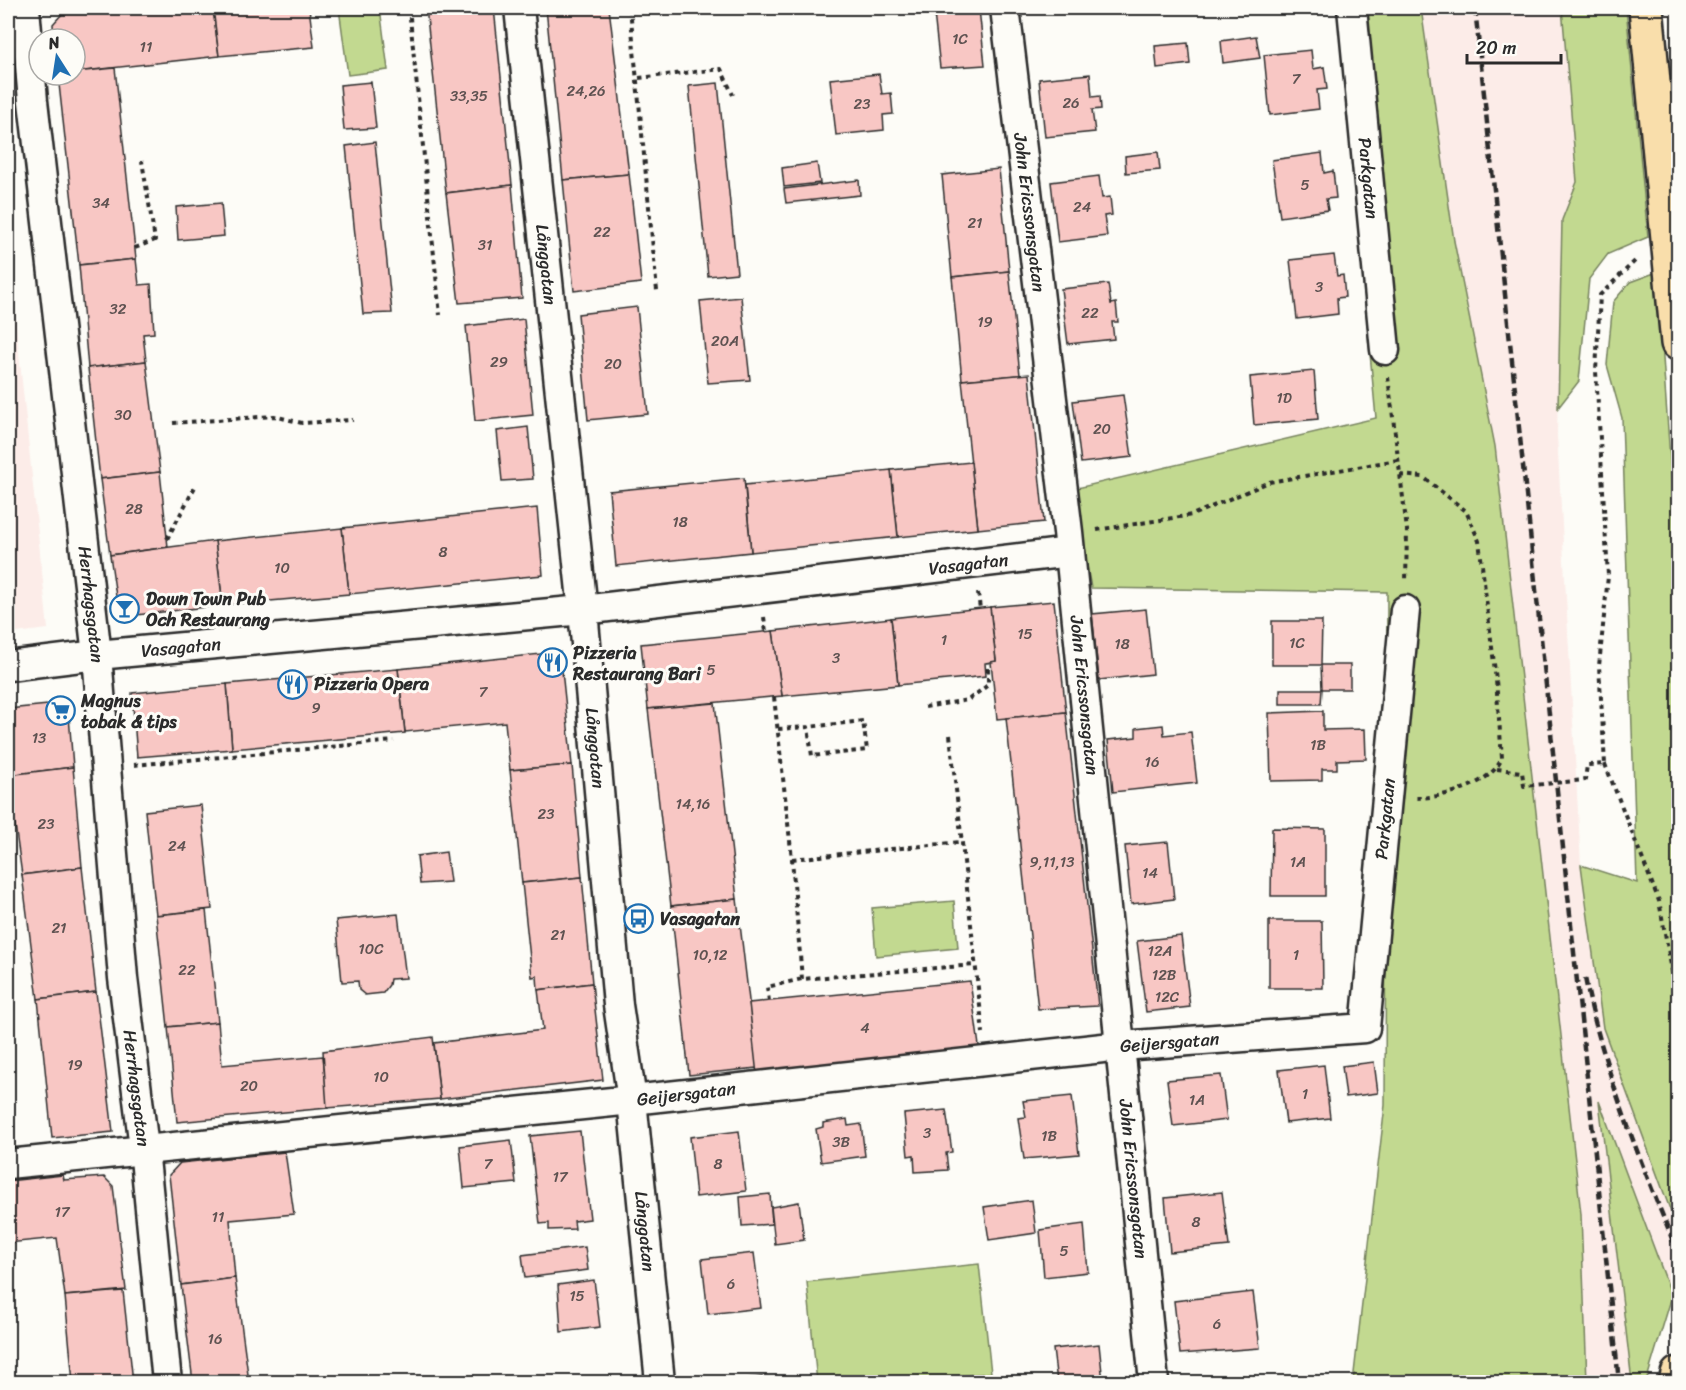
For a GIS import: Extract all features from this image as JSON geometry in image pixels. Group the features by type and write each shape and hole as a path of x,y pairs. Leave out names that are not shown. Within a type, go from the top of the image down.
{"main road":[{"path":"1646,8 1678,342"},
{"path":"1668,8 1678,113"},
{"path":"1676,1383 1678,1374"}],"street":[{"name":"Herrhagsgatan","path":"25,8 34,112 97,655 123,978 144,1148 167,1383"},
{"name":"Långgatan","path":"519,8 583,609 618,1005 632,1100 660,1383"},
{"name":"John Ericssonsgatan","path":"1005,8 1069,542 1154,1383"},
{"name":"Parkgatan","path":"1352,8 1385,350"},
{"name":"Vasagatan","path":"8,666 97,655 583,609 1069,542"},
{"name":"Parkgatan","path":"1365,1028 1405,610"},
{"name":"Geijersgatan","path":"8,1164 144,1148 632,1100 1121,1046 1365,1028"}],"path":[{"path":"409,8 440,315"},
{"path":"630,8 639,78 657,291"},
{"path":"639,78 721,69 733,95"},
{"path":"135,248 155,240 142,161"},
{"path":"1637,258 1600,295 1596,371 1608,576 1599,666 1605,764 1659,901 1678,1003"},
{"path":"1385,350 1407,530 1405,610"},
{"path":"173,423 274,416 302,423 353,420"},
{"path":"1069,542 1123,528 1192,515 1269,482 1398,460"},
{"path":"1388,797 1420,798 1444,794 1478,781 1497,769 1502,758 1496,680 1479,540 1466,511 1423,477 1400,475"},
{"path":"167,539 196,485"},
{"path":"925,707 968,700 988,686 988,662"},
{"path":"774,697 792,859 802,979"},
{"path":"778,729 863,721 867,750 812,756 808,727"},
{"path":"950,735 983,1037"},
{"path":"106,768 394,741"},
{"path":"1497,769 1522,772 1524,786 1557,785 1585,780 1587,765 1605,764"},
{"path":"792,859 961,842"},
{"path":"769,1001 767,987 802,979 974,965"}],"shaded area":[{"path":"1421,8 1562,8 1577,182 1562,220 1557,435 1581,865 1603,1028 1678,1231 1678,1276 1672,1296 1600,1104 1632,1382 1587,1382 1581,1214 1495,446 1454,241"},
{"path":"8,248 48,629 8,634"}],"green space":[{"path":"339,8 380,8 388,70 348,75"},
{"path":"1338,8 1421,8 1454,241 1495,446 1581,1214 1587,1382 1353,1382 1385,1105 1387,592 1091,588 1073,489 1376,418"},
{"path":"1562,8 1626,8 1648,237 1608,254 1589,279 1579,381 1558,408 1562,220 1577,182"},
{"path":"1657,272 1678,573 1678,1231 1603,1028 1581,865 1637,883 1622,418 1607,365 1613,302 1630,282"},
{"path":"954,901 958,948 876,956 872,908"},
{"path":"1599,1101 1672,1296 1646,1382 1632,1382"},
{"path":"979,1264 991,1373 897,1382 817,1382 807,1282"}],"building":[{"path":"124,8 213,8 219,56 87,71 87,27 53,27 53,24 62,14"},
{"path":"213,8 309,8 314,47 219,56"},
{"path":"426,8 494,8 512,185 446,193"},
{"path":"546,8 609,8 629,174 563,180"},
{"path":"979,9 985,65 940,68 934,13"},
{"path":"1256,36 1260,58 1223,63 1221,41"},
{"path":"1188,43 1190,64 1157,68 1155,46"},
{"path":"1311,50 1313,69 1324,67 1327,89 1317,90 1319,109 1270,115 1264,55"},
{"path":"115,68 136,259 79,265 59,87 87,87 87,71"},
{"path":"879,74 882,94 891,93 893,114 883,115 884,130 836,135 830,79"},
{"path":"1090,74 1092,97 1100,96 1101,109 1092,110 1095,132 1045,137 1039,79"},
{"path":"371,82 376,128 344,130 340,85"},
{"path":"718,83 737,273 708,276 689,86"},
{"path":"375,142 392,313 363,314 346,146"},
{"path":"1158,152 1160,170 1126,173 1125,156"},
{"path":"1322,153 1324,173 1333,171 1336,198 1326,199 1328,210 1280,217 1272,160"},
{"path":"817,163 820,183 784,187 782,168"},
{"path":"999,169 1009,271 952,277 942,175"},
{"path":"8,170 15,234 8,235"},
{"path":"629,174 641,283 574,291 563,180"},
{"path":"1099,176 1102,198 1110,197 1112,215 1104,216 1107,236 1058,242 1051,182"},
{"path":"859,180 860,195 786,203 784,189"},
{"path":"512,185 522,298 459,303 446,193"},
{"path":"221,203 224,236 178,240 176,207"},
{"path":"1334,255 1337,276 1343,275 1345,297 1337,298 1338,314 1297,319 1290,260"},
{"path":"136,259 139,285 151,284 154,333 143,334 146,361 88,368 79,265"},
{"path":"1009,271 1020,375 962,380 952,277"},
{"path":"1108,284 1111,304 1116,303 1118,322 1112,322 1114,339 1068,344 1061,289"},
{"path":"741,297 750,380 708,383 700,301"},
{"path":"637,307 648,414 588,420 578,314"},
{"path":"524,319 533,415 475,421 466,326"},
{"path":"146,361 160,472 100,479 88,368"},
{"path":"1314,371 1318,419 1254,425 1250,377"},
{"path":"1029,374 1044,522 978,529 962,380"},
{"path":"1123,395 1132,457 1081,463 1073,401"},
{"path":"528,427 533,479 502,481 497,431"},
{"path":"971,462 978,529 898,537 891,470"},
{"path":"891,470 898,537 751,552 745,485"},
{"path":"160,472 168,547 110,555 100,479"},
{"path":"744,478 751,552 616,566 609,491"},
{"path":"537,508 543,575 349,594 342,528"},
{"path":"342,528 349,594 223,605 215,541"},
{"path":"215,541 223,605 119,617 110,555"},
{"path":"1054,601 1066,712 997,719 991,662 996,661 990,607"},
{"path":"990,607 996,661 985,663 986,676 898,685 891,618"},
{"path":"1146,609 1153,674 1099,680 1092,614"},
{"path":"891,618 898,685 782,696 773,631"},
{"path":"1272,621 1322,621 1321,665 1272,665"},
{"path":"773,631 782,696 648,709 641,644"},
{"path":"560,652 572,765 510,770 505,722 405,732 398,669"},
{"path":"1321,665 1350,665 1350,689 1322,689"},
{"path":"398,669 405,733 232,749 227,684"},
{"path":"227,684 232,749 137,757 132,693"},
{"path":"1280,689 1322,689 1321,704 1280,704"},
{"path":"68,703 73,767 8,775 8,709"},
{"path":"715,703 737,899 671,906 648,709"},
{"path":"1323,711 1323,730 1365,729 1366,759 1337,760 1337,769 1322,769 1322,780 1271,781 1269,713"},
{"path":"1066,712 1098,1006 1038,1009 1006,718"},
{"path":"1163,725 1164,735 1191,732 1197,783 1113,792 1108,740 1136,737 1136,728"},
{"path":"572,765 582,877 522,883 510,770"},
{"path":"73,767 82,867 22,875 8,775"},
{"path":"201,805 212,909 156,915 145,811"},
{"path":"1272,828 1325,829 1325,896 1271,896"},
{"path":"1168,842 1174,899 1131,904 1125,846"},
{"path":"446,852 450,882 420,884 417,856"},
{"path":"82,867 96,992 38,999 22,875"},
{"path":"582,877 592,983 538,990 537,976 532,977 522,883"},
{"path":"737,899 757,1068 689,1075 671,906"},
{"path":"206,910 218,1022 168,1027 156,915"},
{"path":"398,914 406,978 390,979 383,993 365,995 359,990 358,981 342,982 336,920"},
{"path":"1269,921 1322,921 1323,988 1269,988"},
{"path":"1181,936 1190,1007 1146,1012 1137,941"},
{"path":"970,981 980,1053 757,1075 749,1003"},
{"path":"592,983 603,1080 440,1099 434,1043 543,1030 538,990"},
{"path":"96,992 113,1132 52,1138 38,999"},
{"path":"218,1022 222,1065 323,1056 328,1108 177,1122 168,1027"},
{"path":"433,1037 440,1099 327,1108 323,1051"},
{"path":"1374,1062 1378,1093 1346,1097 1342,1066"},
{"path":"1324,1065 1330,1118 1286,1123 1279,1070"},
{"path":"1221,1075 1227,1120 1173,1126 1167,1080"},
{"path":"1072,1096 1079,1154 1024,1159 1018,1118 1026,1117 1023,1101"},
{"path":"946,1110 952,1152 946,1153 948,1170 915,1172 914,1155 908,1156 904,1114"},
{"path":"847,1119 848,1126 861,1124 865,1156 821,1162 816,1129 823,1127 823,1123"},
{"path":"580,1131 590,1219 574,1221 575,1229 549,1230 549,1223 540,1224 530,1136"},
{"path":"739,1131 746,1191 696,1197 690,1137"},
{"path":"511,1140 516,1183 464,1188 460,1146"},
{"path":"285,1152 294,1214 230,1220 235,1278 181,1285 169,1175 180,1163"},
{"path":"63,1175 64,1180 104,1177 113,1186 126,1290 65,1296 57,1238 8,1243 8,1181"},
{"path":"1222,1192 1229,1246 1170,1252 1165,1198"},
{"path":"770,1194 772,1224 742,1226 740,1197"},
{"path":"1032,1200 1036,1233 989,1240 984,1207"},
{"path":"799,1202 804,1240 775,1244 771,1207"},
{"path":"1084,1224 1088,1272 1044,1277 1040,1230"},
{"path":"585,1247 588,1270 525,1278 522,1255"},
{"path":"754,1253 761,1308 708,1314 702,1259"},
{"path":"235,1278 249,1382 193,1382 181,1285"},
{"path":"594,1280 600,1327 561,1332 558,1285"},
{"path":"123,1291 133,1382 73,1382 65,1296"},
{"path":"1253,1292 1260,1348 1180,1354 1174,1301"},
{"path":"1099,1344 1103,1382 1057,1382 1053,1349"},
{"path":"762,1377 762,1382 717,1382"}],"railway":[{"path":"1475,8 1619,1382"},
{"path":"1585,978 1613,1083 1637,1151 1678,1253"}],"place":[{"name":"Down Town Pub Och Restaurang","path":"125,609"},
{"name":"Pizzeria Restaurang Bari","path":"552,663"},
{"name":"Pizzeria Opera","path":"293,684"},
{"name":"Magnus tobak & tips","path":"60,711"},
{"name":"Vasagatan","path":"639,919"}]}
